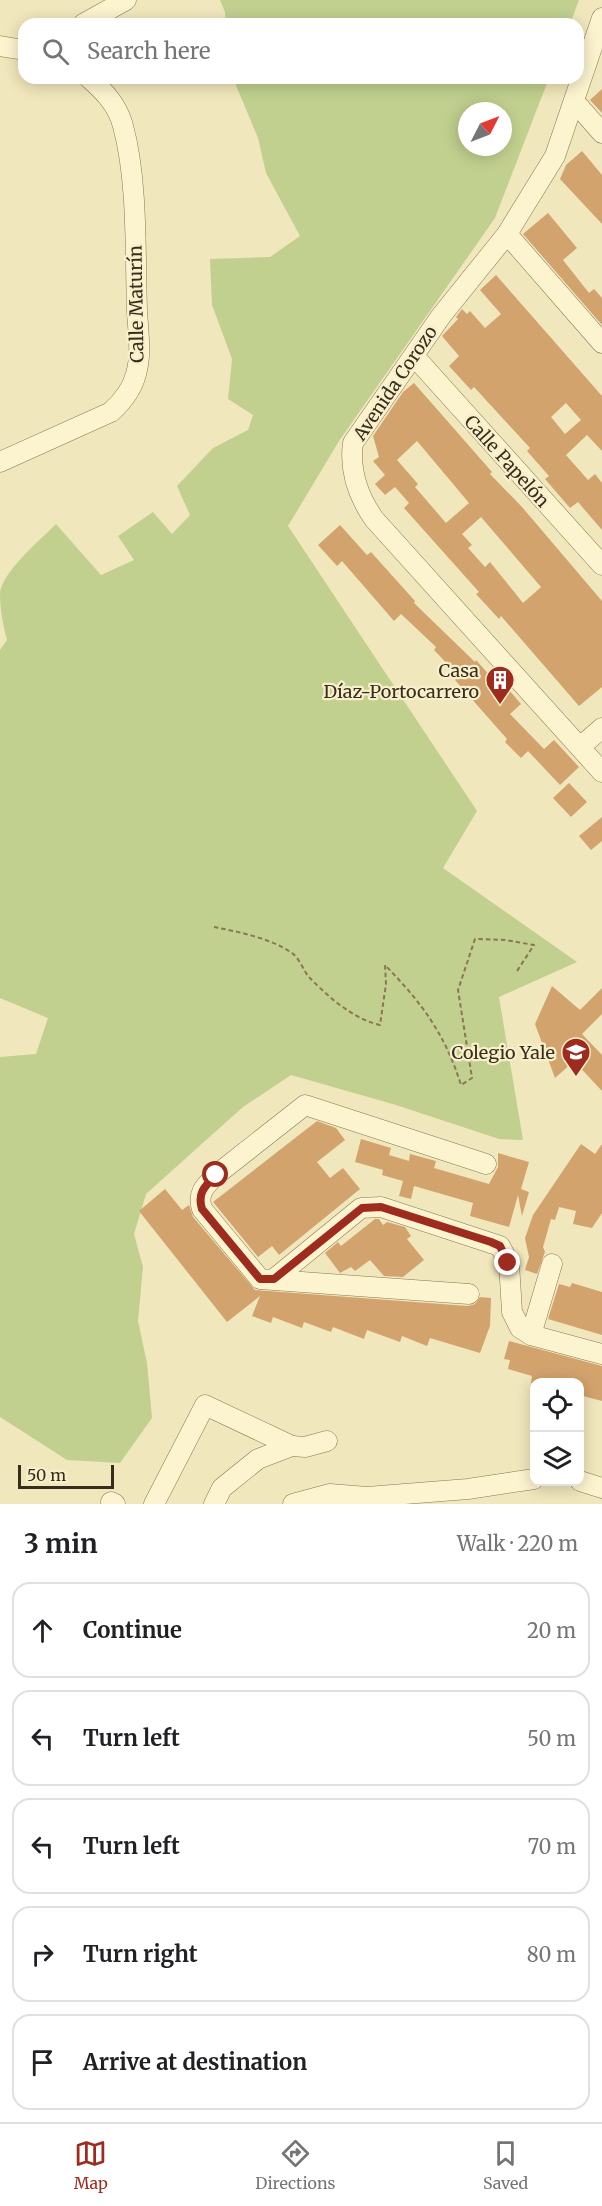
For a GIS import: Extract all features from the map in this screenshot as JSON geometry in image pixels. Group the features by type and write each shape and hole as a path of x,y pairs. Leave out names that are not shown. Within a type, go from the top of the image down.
{"street":[{"path":"94,18 126,0"},
{"name":"Avenida Corozo","path":"584,71 602,18"},
{"path":"0,46 18,49"},
{"name":"Calle Maturín","path":"0,462 111,412 124,400 136,375 139,357 137,272 130,169 123,126 115,106 96,84"},
{"name":"Avenida Corozo","path":"580,84 555,156 507,234 441,316 353,443 350,463 363,503 374,519 602,772"},
{"path":"574,101 602,133"},
{"path":"507,234 602,343"},
{"name":"Calle Papelón","path":"414,356 602,566"},
{"path":"580,747 602,728"},
{"path":"469,1294 260,1279 202,1209 199,1199 204,1187 216,1175 305,1105 486,1164"},
{"path":"274,1279 362,1208 381,1207 500,1246 508,1263 512,1312 520,1328 531,1335 602,1354"},
{"path":"531,1335 552,1264"},
{"path":"154,1504 205,1404 292,1446 305,1447 327,1441"},
{"path":"214,1504 222,1488 239,1472 258,1459 292,1446"},
{"path":"293,1504 330,1494 360,1501 468,1496 530,1480"},
{"path":"584,1483 602,1488"}],"path":[{"path":"214,927 249,934 293,954 308,975 346,1009 367,1022 380,1025 386,984 385,965 416,996 442,1034 461,1085 472,1078 458,990 475,939 504,940 534,945 517,971"}],"green space":[{"path":"220,0 579,0 572,18 226,18"},
{"path":"236,84 547,84 495,218 339,441 288,526 477,811 443,868 577,962 499,997 523,1140 499,1139 396,1105 291,1075 243,1107 146,1194 134,1234 143,1267 138,1321 147,1363 152,1418 120,1463 67,1460 0,1417 0,1057 36,1054 48,1018 0,998 0,650 7,640 0,593 7,575 56,524 101,575 134,560 118,536 153,512 172,534 190,515 177,486 213,448 248,430 253,415 228,399 232,359 212,305 210,259 270,257 300,236 266,173 258,138"}],"building":[{"path":"602,89 602,113 590,100"},
{"path":"582,151 602,175 602,224 560,179 566,165"},
{"path":"548,213 577,248 563,260 589,293 594,289 602,298 602,325 523,234"},
{"path":"496,275 602,396 602,451 587,435 566,455 588,480 595,474 602,483 602,530 578,502 570,508 545,479 549,476 527,451 530,448 474,387 471,390 449,366 459,356 442,336 458,319 456,317 462,309 467,314 470,311 485,328 501,314 480,290","holes":["566,403 581,420 565,434 551,417"]},
{"path":"414,383 492,472 490,474 522,507 602,601 602,687 579,706 501,616 499,619 476,594 479,592 404,508 409,503 395,487 385,495 375,484 385,475 373,461 379,457 373,436 403,392","holes":["417,441 469,503 446,523 415,487 418,484 397,460","481,517 541,587 523,603 490,562 485,567 468,548 472,545 462,534"]},
{"path":"340,525 367,555 371,552 415,601 414,603 475,662 476,660 500,687 504,684 521,704 510,714 544,749 554,740 579,767 560,785 528,751 521,758 505,742 507,739 455,680 459,676 434,650 436,647 401,614 394,621 342,561 337,566 318,545"},
{"path":"569,783 587,802 571,817 553,798"},
{"path":"602,817 602,841 591,850 579,836"},
{"path":"552,986 580,1010 602,988 602,1014 582,1034 602,1055 602,1091 574,1061 555,1078 535,1024"},
{"path":"317,1121 336,1128 345,1140 317,1162 330,1178 343,1168 360,1189 279,1255 272,1246 258,1257 213,1202"},
{"path":"361,1139 391,1148 389,1155 409,1161 410,1154 436,1161 434,1168 489,1184 498,1167 498,1153 529,1162 521,1189 529,1192 522,1216 518,1195 509,1227 470,1216 473,1203 414,1186 411,1199 399,1196 403,1181 382,1175 383,1170 355,1162"},
{"path":"581,1144 595,1154 602,1144 602,1213 592,1228 573,1224 576,1211 559,1207 555,1220 551,1219 543,1247 545,1252 537,1274 525,1270 529,1257 525,1238 533,1215"},
{"path":"165,1189 182,1210 189,1205 193,1217 255,1290 468,1306 475,1304 480,1297 491,1298 490,1326 480,1353 430,1338 427,1346 402,1336 400,1342 367,1330 364,1339 333,1327 331,1332 304,1322 302,1328 273,1317 271,1323 252,1316 260,1296 227,1322 139,1211"},
{"path":"375,1219 379,1219 383,1225 387,1222 405,1227 411,1236 407,1239 424,1260 403,1277 384,1276 370,1260 355,1271 351,1267 340,1273 325,1253 338,1242 341,1246"},
{"path":"572,1283 602,1292 602,1335 548,1319 559,1284 570,1287"},
{"path":"509,1341 602,1366 602,1401 584,1396 584,1378 532,1378 532,1376 508,1369 510,1360 504,1359"}],"place":[{"name":"Casa Díaz-Portocarrero","path":"500,706"},
{"name":"Colegio Yale","path":"576,1078"}],"route":[{"path":"216,1175 204,1187 199,1199 202,1209 260,1279 274,1279 362,1208 371,1206 381,1207 491,1242 506,1252 508,1263"}]}
